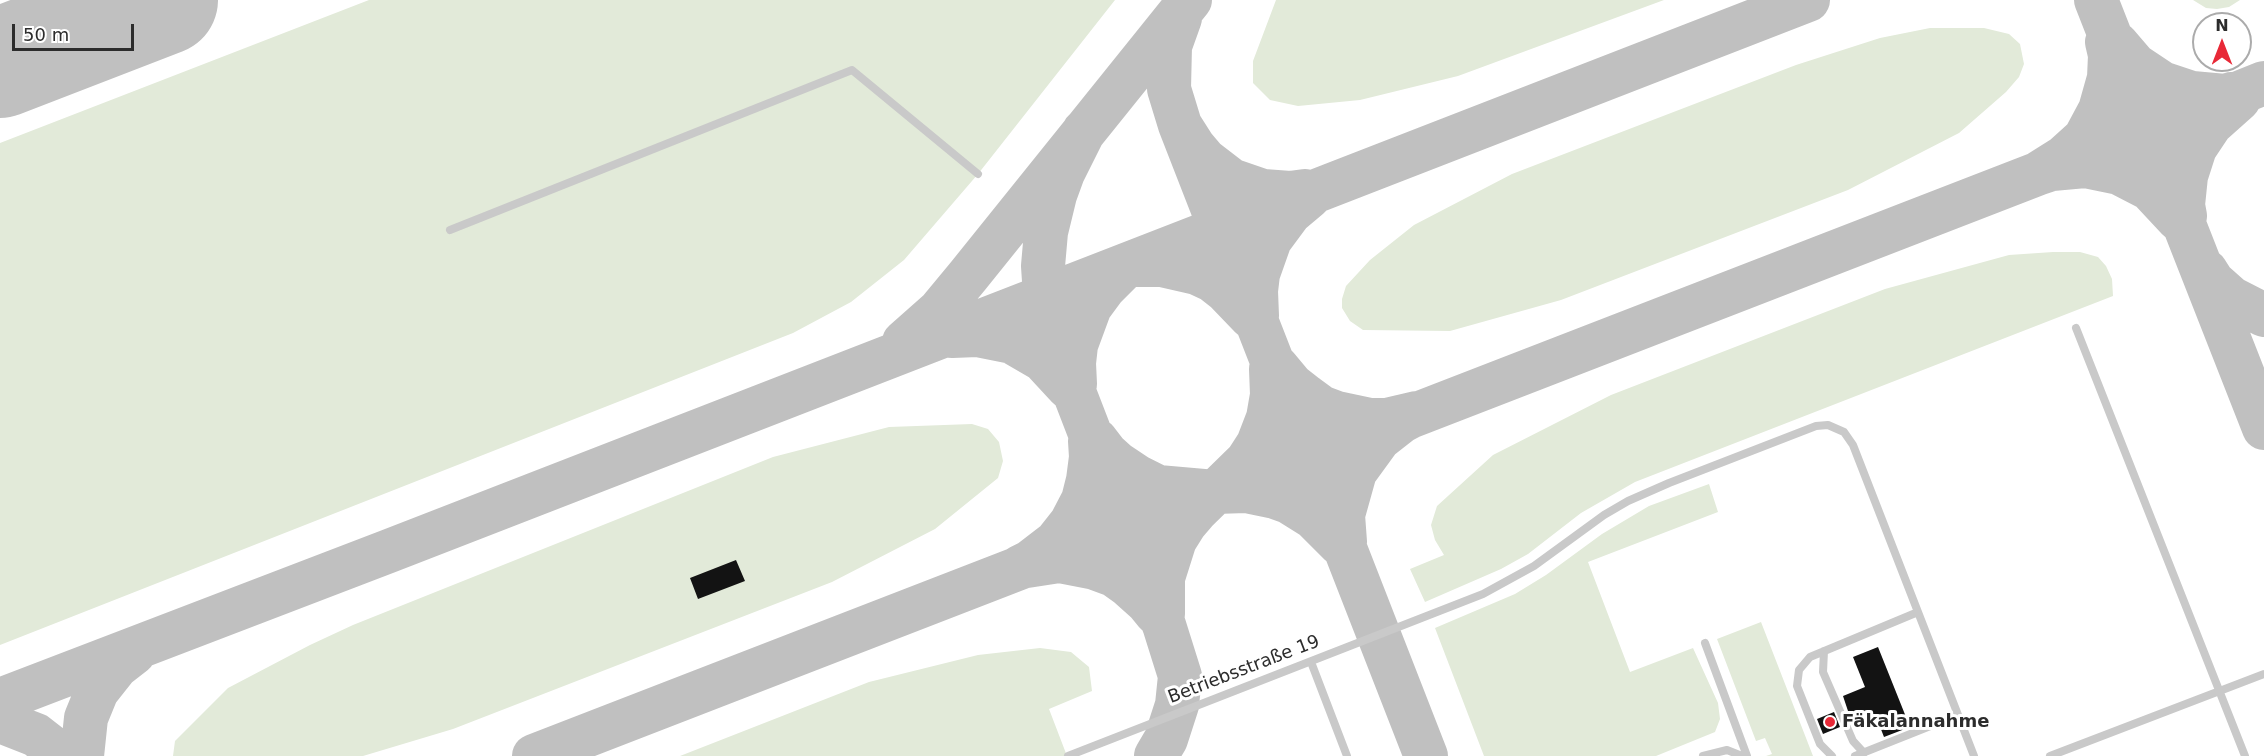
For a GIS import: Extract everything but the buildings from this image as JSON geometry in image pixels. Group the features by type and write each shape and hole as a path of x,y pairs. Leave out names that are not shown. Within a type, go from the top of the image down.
{"lane":[{"path":"450,230 852,70 978,174"},
{"path":"2076,328 2245,756"},
{"name":"Betriebsstraße 19","path":"1068,756 1509,582 1604,515 1628,501 1805,430 1828,425 1844,432 1853,445 1974,756"},
{"path":"1832,756 1820,744 1797,686 1799,670 1810,657 1918,612"},
{"path":"1705,643 1745,756"},
{"path":"1824,651 1823,672 1859,754 1958,715"},
{"path":"1311,662 1347,756"},
{"path":"2050,756 2264,674"},
{"path":"1703,756 1727,750 1745,756"}],"green space":[{"path":"369,0 1115,0 978,174 904,260 851,302 793,333 0,645 0,143"},
{"path":"1276,0 1664,0 1458,76 1360,100 1298,106 1270,100 1253,83 1253,61"},
{"path":"2193,0 2240,0 2229,7 2217,9 2206,8"},
{"path":"1930,28 1984,28 2009,34 2020,44 2024,64 2019,77 2006,92 1959,133 1848,190 1561,300 1450,331 1363,330 1350,321 1342,308 1346,286 1370,260 1414,225 1512,174 1796,65 1880,38"},
{"path":"2080,252 2098,257 2106,266 2112,279 2113,296 1635,482 1581,513 1528,554 1501,569 1425,602 1410,569 1444,555 1435,540 1431,525 1437,506 1493,455 1611,395 1885,289 2009,255"},
{"path":"972,424 988,429 999,442 1003,461 998,478 935,529 832,582 453,729 363,756 173,756 175,741 228,688 353,625 773,457 889,427"},
{"path":"1709,484 1718,512 1588,562 1630,672 1693,648 1718,703 1720,719 1715,732 1656,756 1484,756 1435,628 1515,594 1546,575 1602,534 1649,506"},
{"path":"1761,622 1813,756 1766,756 1772,754 1765,738 1756,741 1717,639"},
{"path":"1040,648 1071,652 1089,667 1092,691 1049,709 1067,756 680,756 869,682 978,655"}],"taxiway":[{"path":"904,342 939,311 1190,0"},
{"path":"0,700 1808,0"},
{"path":"2096,0 2264,428"},
{"path":"1180,18 1170,46 1169,89 1180,125 1194,147 1205,160 1231,180 1263,191 1290,193 1305,191"},
{"path":"2107,42 2110,55 2109,78 2100,110 2085,138 2064,157 2037,174 2052,169 2085,166 2119,173 2150,189 2178,219"},
{"path":"2117,44 2135,65 2162,83 2192,93 2225,96 2231,94"},
{"path":"534,756 2037,174 2264,83"},
{"path":"2185,216 2183,205 2186,176 2195,148 2211,124 2239,99"},
{"path":"1180,125 1426,756"},
{"path":"1084,131 1063,173 1046,232 1043,266 1045,296 1051,329 1059,353 1164,625 1180,676 1177,705 1166,739 1156,756"},
{"path":"1257,316 1258,274 1270,240 1290,213 1309,197"},
{"path":"1075,384 1076,345 1090,307 1104,288 1127,265 1162,265 1197,273 1212,280 1226,291 1251,317"},
{"path":"2206,271 2213,282 2231,298 2264,315"},
{"path":"952,336 977,335 1012,342 1043,360 1068,387"},
{"path":"1277,367 1292,385 1306,396 1321,407 1337,413 1370,420 1387,420 1417,413 1402,421 1379,439 1355,472 1343,515 1345,542"},
{"path":"1163,614 1163,578 1175,540 1197,510 1247,461 1258,444 1268,418 1272,395 1271,369"},
{"path":"1096,440 1117,463 1158,487 1215,492 1246,491 1275,497 1289,502 1313,517 1340,544"},
{"path":"1090,441 1091,457 1088,480 1083,500 1071,523 1056,542 1020,567 1059,561 1095,568 1114,575 1128,585 1156,613"},
{"path":"82,756 86,718 97,691 116,667 134,653"},
{"path":"0,721 36,735 63,756"}],"runway":[{"path":"0,63 163,0"}],"place":[{"name":"Fäkalannahme","path":"1830,722"}]}
